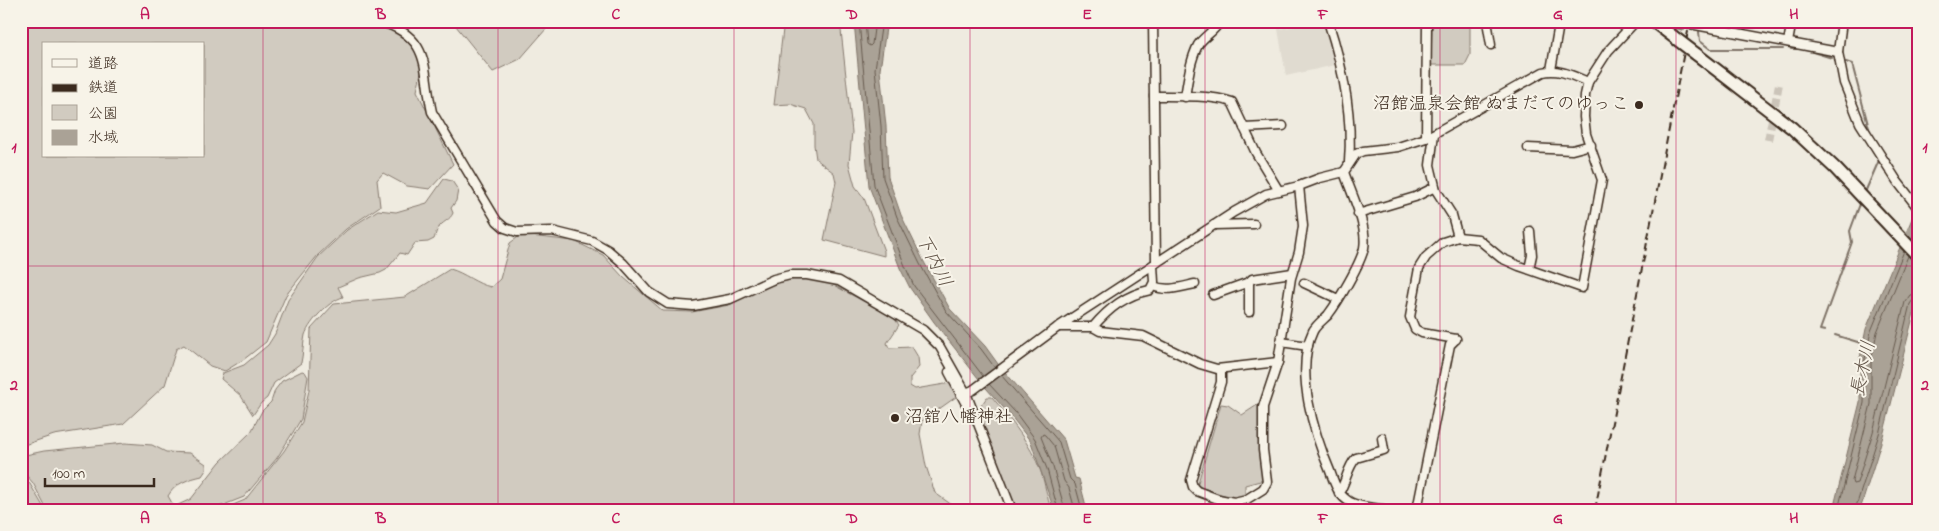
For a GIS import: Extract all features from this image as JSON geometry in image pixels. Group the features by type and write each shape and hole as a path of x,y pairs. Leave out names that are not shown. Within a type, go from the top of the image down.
{"highway":[{"path":"1653,21 1792,128 1835,168 1918,256"}],"street":[{"path":"379,21 405,33 420,48 426,68 432,112 497,221 505,228 517,232 552,231 592,241 608,250 623,263 649,292 668,304 693,306 730,299 774,279 790,275 807,275 839,280 924,330 940,347 970,391 1012,510"},
{"path":"1093,327 1120,301 1137,292 1150,290 1153,286 1153,21"},
{"path":"1185,97 1189,71 1199,44 1216,30 1220,21"},
{"path":"1328,21 1336,46 1349,108 1349,162"},
{"path":"1426,138 1427,21"},
{"path":"1486,21 1490,45"},
{"path":"1417,510 1450,345 1456,339 1422,333 1416,329 1410,317 1419,268 1426,257 1443,242 1458,236 1478,239 1501,258 1582,288 1602,180 1586,134 1584,117 1585,95 1588,82 1608,51 1636,21"},
{"path":"1682,21 1838,52"},
{"path":"1788,42 1792,21"},
{"path":"1842,21 1838,52 1844,82 1860,123 1897,181 1918,208"},
{"path":"1551,70 1558,30"},
{"path":"1387,510 1350,503 1339,493 1322,454 1309,404 1306,369 1308,346 1313,330 1327,315 1338,298 1364,250 1365,237 1344,172 1356,154 1363,151 1398,147 1426,138 1543,72 1551,70 1564,72 1588,82"},
{"path":"1154,96 1232,102 1278,191"},
{"path":"1244,128 1283,126"},
{"path":"1434,134 1430,165 1436,187 1452,214 1458,236"},
{"path":"1528,148 1572,150 1590,145"},
{"path":"970,391 1058,327 1214,225 1266,194 1344,172"},
{"path":"1221,369 1220,382 1191,480 1193,487 1197,491 1218,499 1234,502 1247,499 1262,489 1267,482 1262,450 1263,408 1278,362 1292,273 1299,252 1303,226 1299,186"},
{"path":"1358,214 1416,197 1436,187"},
{"path":"1214,225 1254,224"},
{"path":"1529,269 1532,256 1530,231"},
{"path":"1213,295 1249,282 1256,277 1292,273"},
{"path":"1249,282 1249,312"},
{"path":"1304,283 1338,298"},
{"path":"1153,286 1174,289 1195,284"},
{"path":"1058,327 1093,327 1100,331 1143,336 1216,370 1278,362"},
{"path":"1281,342 1308,346"},
{"path":"940,347 948,371 967,405"},
{"path":"1339,493 1345,483 1348,468 1356,458 1384,450 1382,438"}],"shaded area":[{"path":"1325,21 1336,55 1333,56 1335,65 1286,76 1278,29"}],"green space":[{"path":"21,21 361,21 402,34 415,50 422,68 417,91 453,164 430,189 407,186 383,173 377,180 380,206 346,229 318,255 286,295 266,342 243,360 225,371 210,366 184,345 176,349 165,385 123,424 54,435 21,446"},
{"path":"452,21 553,21 520,59 493,72"},
{"path":"784,21 840,21 852,132 849,164 855,186 864,198 884,251 884,256 824,240 836,182 834,173 816,159 814,124 806,109 790,104 774,105"},
{"path":"1432,21 1470,21 1470,55 1465,65 1431,65"},
{"path":"444,179 452,181 458,190 456,201 451,208 453,213 439,228 434,239 428,242 415,243 407,255 400,253 386,270 380,273 359,278 338,287 343,297 326,307 307,330 301,363 274,383 267,398 253,415 241,396 221,379 223,373 244,365 268,345 275,334 288,300 318,257 347,230 378,210 396,212 427,203"},
{"path":"521,235 574,241 603,255 623,277 663,311 692,312 729,305 771,285 799,278 828,282 894,318 899,325 887,343 889,348 912,347 918,357 919,367 910,378 910,386 915,389 951,383 956,397 922,421 920,434 926,466 935,493 952,505 982,510 221,510 245,500 284,451 302,422 309,390 311,329 334,304 405,297 450,269 491,287 500,279 510,243"},
{"path":"302,371 308,377 301,419 277,458 244,497 211,510 179,510 178,505 191,499 220,462 251,432 262,411 271,402 275,390 282,381"},
{"path":"987,397 992,397 1020,432 1037,461 1051,510 1014,510 976,413"},
{"path":"1262,402 1264,480 1245,485 1245,495 1233,498 1197,486 1221,404 1228,405 1242,415"},
{"path":"125,443 152,445 166,452 190,453 206,464 206,470 202,476 183,482 174,488 168,496 176,510 52,510 45,506 33,483 21,469 21,456 44,451"},
{"path":"21,474 30,484 47,510 21,510"}],"water":[{"path":"854,21 887,21 880,70 886,126 888,177 901,215 950,309 985,346 998,364 1064,440 1075,478 1079,479 1087,510 1054,510 1031,442 934,322 910,288 900,268 869,186"},
{"name":"長木川","path":"1918,204 1918,297 1883,436 1860,510 1833,510 1860,402 1860,358 1866,329"}],"waterway":[{"path":"1664,21 1672,27 1684,30"},
{"path":"1699,32 1700,41 1710,49 1783,49"},
{"path":"1791,49 1803,49 1832,58"},
{"path":"1846,62 1852,64 1870,132"},
{"path":"1866,190 1880,158"},
{"path":"1825,331 1820,330 1852,242 1850,231 1860,204"},
{"path":"1835,335 1864,344"}],"tunnel":[{"path":"1768,140 1779,84"}],"railway":[{"path":"1595,510 1690,21"}],"place":[{"name":"沼館温泉会館 ぬまだてのゆっこ","path":"1639,105"},
{"name":"沼舘八幡神社","path":"895,418"}],"water label":[{"name":"下内川","path":"933,261"}]}
